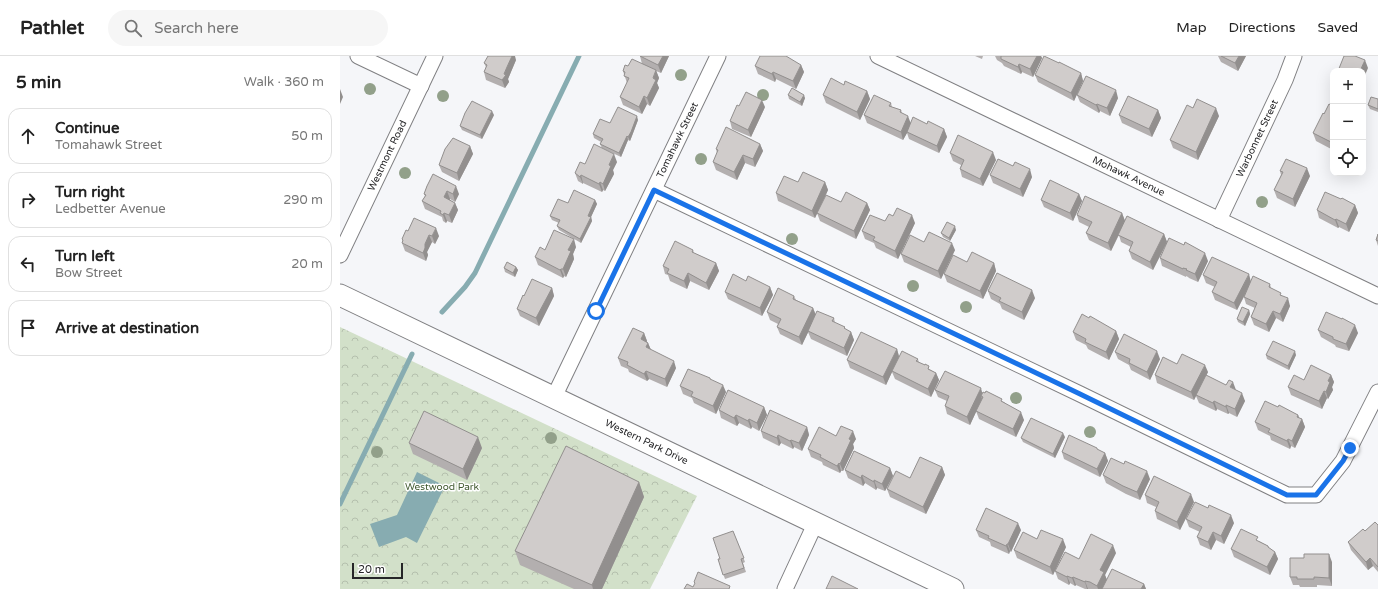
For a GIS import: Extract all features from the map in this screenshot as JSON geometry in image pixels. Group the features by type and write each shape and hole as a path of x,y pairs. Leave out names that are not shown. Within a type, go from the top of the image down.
{"street":[{"path":"358,56 421,86"},
{"name":"Westmont Road","path":"340,255 434,56"},
{"name":"Tomahawk Street","path":"554,397 718,56"},
{"name":"Mohawk Avenue","path":"878,56 1378,296"},
{"name":"Warbonnet Street","path":"1219,220 1282,87 1294,56"},
{"path":"654,190 1287,495 1316,495 1343,461 1378,392"},
{"name":"Western Park Drive","path":"340,295 953,589"},
{"path":"785,589 816,522"}],"green space":[{"name":"Westwood Park","path":"340,327 697,496 650,589 340,589"}],"water":[{"path":"417,472 445,486 417,543 406,537 379,547 370,524 397,515"}],"building":[{"path":"488,56 512,56 504,74 506,75 502,80 484,72 487,65 484,63"},
{"path":"640,56 663,56 658,65"},
{"path":"760,56 786,56 801,65 793,81 755,66"},
{"path":"1001,56 1037,56 1030,69 1019,64 1018,67 1001,59"},
{"path":"1044,56 1081,73 1071,93 1035,75"},
{"path":"1221,56 1239,56 1235,63"},
{"path":"1344,56 1355,56 1365,60 1361,68 1339,68"},
{"path":"632,59 656,70 653,78 656,80 647,98 644,96 639,107 620,97 629,78 624,76 625,72 623,71 625,65 628,66"},
{"path":"1086,76 1116,90 1107,108 1097,104 1096,105 1077,95"},
{"path":"831,78 844,85 845,81 867,91 857,112 823,95"},
{"path":"792,88 804,95 800,102 788,95"},
{"path":"746,92 762,100 748,130 730,121 737,105 739,106"},
{"path":"874,95 891,103 889,106 901,110 900,112 908,116 901,132 864,115"},
{"path":"1128,96 1158,110 1149,129 1119,115"},
{"path":"1371,97 1378,99 1378,109 1368,105"},
{"path":"1197,99 1216,108 1196,152 1170,140 1187,105 1193,108"},
{"path":"472,101 492,111 480,135 460,126"},
{"path":"1330,104 1330,142 1313,133 1323,113 1324,114"},
{"path":"618,107 637,116 631,132 628,137 627,136 619,153 600,144 603,139 593,134 600,119 610,123"},
{"path":"913,117 927,124 928,121 944,129 937,146 907,132"},
{"path":"726,127 760,144 753,159 743,155 734,172 713,162 718,150 716,149"},
{"path":"958,135 993,152 980,179 960,169 964,160 950,153"},
{"path":"453,138 470,146 457,173 439,165 445,149"},
{"path":"594,144 614,154 609,165 611,166 603,184 600,182 599,184 581,175 580,177 575,173 580,162 585,164"},
{"path":"998,159 1013,166 1015,162 1030,169 1020,189 990,175"},
{"path":"1286,159 1307,168 1293,199 1274,190 1283,172 1280,171"},
{"path":"803,172 825,182 812,211 776,193 784,176 798,182"},
{"path":"433,174 456,186 453,194 447,191 444,197 455,203 449,215 444,213 443,215 440,213 441,211 422,201 426,195 424,194"},
{"path":"1050,180 1079,194 1070,213 1041,200"},
{"path":"574,190 595,200 588,216 591,217 580,239 557,226 560,220 550,216 558,199 568,203"},
{"path":"846,192 867,203 854,231 817,213 826,195 841,202"},
{"path":"1325,192 1341,199 1342,198 1355,205 1346,224 1317,210"},
{"path":"1085,196 1122,213 1108,243 1086,233 1092,222 1077,215"},
{"path":"897,208 912,215 895,251 873,240 875,237 862,231 870,215 885,221 889,214 893,216"},
{"path":"1127,216 1164,234 1150,262 1129,251 1133,242 1118,235"},
{"path":"414,218 436,228 432,236 429,235 423,253 402,243 406,230 408,231"},
{"path":"947,222 955,226 949,238 941,233"},
{"path":"554,230 574,239 568,250 571,251 563,269 560,270 535,257 540,247 545,250"},
{"path":"929,232 952,243 938,271 901,254 910,235 924,242"},
{"path":"1169,238 1184,245 1185,242 1205,253 1195,274 1186,270 1187,269 1183,269 1160,258"},
{"path":"675,241 693,250 692,252 716,263 706,283 688,273 684,281 667,273 669,269 663,266"},
{"path":"972,252 994,263 980,291 944,274 953,255 967,262"},
{"path":"1212,257 1249,274 1234,303 1212,292 1217,282 1203,275"},
{"path":"507,262 516,267 513,273 504,268"},
{"path":"997,273 1032,290 1022,312 999,301 1001,298 988,291"},
{"path":"733,274 746,281 748,276 770,287 760,308 725,292"},
{"path":"1253,276 1270,284 1269,287 1281,293 1280,295 1288,298 1280,314 1273,311 1266,324 1251,317 1257,303 1244,297"},
{"path":"532,279 552,288 536,318 517,309"},
{"path":"778,288 794,296 793,299 813,308 799,337 777,327 781,319 767,312"},
{"path":"1242,307 1249,310 1243,322 1237,319"},
{"path":"817,311 834,318 832,321 845,327 844,328 851,332 844,348 808,331"},
{"path":"1326,312 1355,325 1346,344 1333,339 1333,337 1318,330"},
{"path":"1082,314 1089,318 1090,316 1116,331 1106,352 1085,342 1086,339 1073,332"},
{"path":"633,328 644,333 641,339 648,343 646,347 674,361 665,379 646,371 644,374 627,365 628,362 618,358"},
{"path":"861,332 897,349 883,377 847,360"},
{"path":"1124,334 1157,351 1147,372 1129,363 1130,359 1115,352"},
{"path":"1273,341 1295,351 1288,366 1266,355"},
{"path":"902,351 918,359 916,361 929,366 928,369 936,373 928,389 892,371"},
{"path":"1182,354 1205,365 1191,392 1155,375 1163,357 1177,364"},
{"path":"1311,365 1331,375 1326,392 1324,391 1319,401 1288,387 1294,375 1304,380"},
{"path":"688,369 723,385 713,406 691,396 693,392 680,386"},
{"path":"945,371 981,388 967,417 945,406 949,396 935,390"},
{"path":"1206,375 1226,385 1229,380 1233,382 1230,387 1242,393 1235,409 1226,405 1226,407 1214,401 1213,403 1196,395"},
{"path":"728,390 764,407 757,423 749,419 748,421 736,415 734,418 719,410"},
{"path":"986,391 1002,399 1001,401 1021,412 1013,429 976,411 983,397 981,396 983,392 985,393"},
{"path":"1265,401 1278,407 1279,405 1298,415 1297,417 1302,419 1292,441 1288,439 1287,441 1268,432 1270,429 1255,422"},
{"path":"770,410 807,427 799,443 790,441 778,435 777,438 761,431"},
{"path":"424,411 478,437 463,469 409,443"},
{"path":"1031,418 1063,433 1053,454 1021,438"},
{"path":"841,426 853,431 849,439 851,440 840,464 839,463 837,466 820,457 821,455 808,449 819,427 836,436"},
{"path":"1069,435 1105,453 1097,469 1062,452"},
{"path":"566,446 639,482 592,585 515,551"},
{"path":"854,451 890,468 882,484 874,480 874,482 862,475 861,478 845,470"},
{"path":"920,457 942,467 923,507 887,489 896,471 910,478"},
{"path":"1111,458 1124,464 1125,461 1147,471 1137,492 1103,475"},
{"path":"1154,476 1191,494 1177,522 1155,511 1159,502 1145,495"},
{"path":"1195,502 1208,508 1209,505 1231,515 1221,536 1213,532 1208,542 1197,537 1202,527 1186,519"},
{"path":"986,508 1018,523 1006,546 988,538 989,536 976,530"},
{"path":"1375,522 1378,525 1378,567 1370,558 1366,562 1348,542 1363,529 1365,531"},
{"path":"1241,529 1258,537 1256,540 1268,546 1275,552 1267,567 1231,549"},
{"path":"1041,530 1063,539 1050,567 1014,550 1023,532 1037,539"},
{"path":"733,531 744,558 741,559 744,568 723,575 718,559 720,559 713,538"},
{"path":"1091,534 1113,545 1100,570 1104,572 1097,586 1090,582 1085,582 1073,577 1067,577 1055,571 1065,552 1079,559"},
{"path":"1304,554 1329,554 1329,578 1314,577 1314,579 1297,579 1297,577 1290,577 1290,558 1304,558"},
{"path":"1112,569 1144,584 1141,589 1102,589"},
{"path":"698,572 730,586 729,589 684,589 687,584 693,587"},
{"path":"832,576 858,589 826,589"}],"waterway":[{"path":"442,312 465,287 475,273 579,56"},
{"path":"340,504 412,354"}],"route":[{"path":"596,311 654,190 1287,495 1316,495 1343,461 1350,448"}]}
